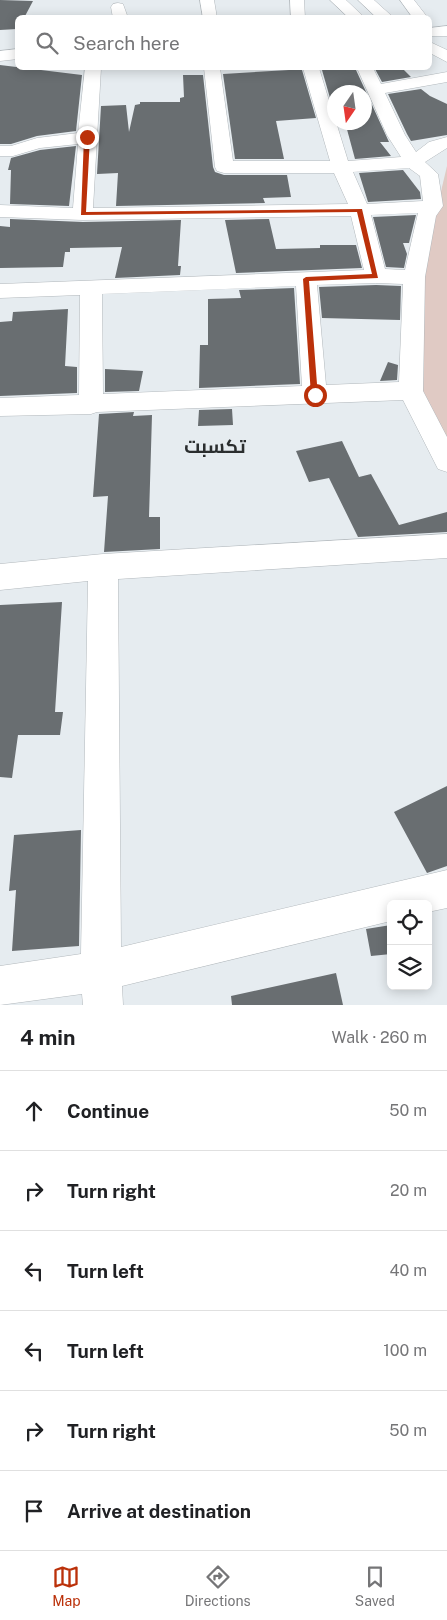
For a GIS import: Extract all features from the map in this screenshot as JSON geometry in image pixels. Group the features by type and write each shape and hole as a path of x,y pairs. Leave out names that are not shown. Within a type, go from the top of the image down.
{"street":[{"path":"207,0 210,15"},
{"path":"297,0 298,15"},
{"path":"337,0 354,15"},
{"path":"365,0 383,15"},
{"path":"407,0 419,15"},
{"path":"434,34 447,57"},
{"path":"0,56 15,54"},
{"path":"432,64 447,72"},
{"path":"83,214 93,70"},
{"path":"212,70 224,167 341,167 413,162 435,146 447,142"},
{"path":"312,70 341,167 360,210 376,276"},
{"path":"366,70 396,135 413,162 429,174 433,206 426,216 414,277 411,391 447,462"},
{"path":"375,90 447,77"},
{"path":"0,152 13,151 37,143 87,137"},
{"path":"0,211 83,214 360,210 433,206"},
{"path":"0,291 376,276 414,277"},
{"path":"306,279 315,395"},
{"path":"90,286 91,405"},
{"path":"0,407 91,405 411,391"},
{"path":"0,577 103,567 447,546"},
{"path":"102,988 103,567"},
{"path":"0,986 102,988 447,889"}],"shaded area":[{"path":"447,166 447,451 422,405 425,259"}],"building":[{"path":"0,0 33,1 26,15 15,15 15,29 0,30"},
{"path":"0,65 15,67 15,70 41,70 82,75 76,131 37,136 11,144 0,144"},
{"path":"302,70 316,118 276,121 284,159 235,159 223,74"},
{"path":"322,70 356,70 363,85 327,85 327,88"},
{"path":"376,70 404,70 411,77 382,82"},
{"path":"183,75 203,75 215,172 224,175 287,175 291,197 263,198 265,203 116,206 118,173 97,174 101,106 126,105 129,132 135,105 140,104 140,102 180,102 180,98 184,97"},
{"path":"421,89 430,96 447,104 447,135 411,141 388,94"},
{"path":"372,105 389,142 380,142 391,156 355,159 347,130 372,130"},
{"path":"76,146 69,206 10,204 11,170 8,170 11,158 40,150"},
{"path":"403,170 420,192 421,199 368,202 359,173"},
{"path":"416,215 409,243 403,243 407,254 404,268 386,267 373,217"},
{"path":"10,219 83,222 181,220 178,266 181,266 180,275 115,278 122,247 70,248 70,252 65,252 63,267 0,268 0,226 10,227"},
{"path":"269,219 276,249 320,248 320,245 356,245 362,268 236,273 225,220"},
{"path":"401,286 400,320 322,318 319,287"},
{"path":"294,288 300,384 199,388 200,345 208,345 208,299 241,298 239,290"},
{"path":"68,309 65,366 77,367 77,393 0,396 0,322 12,321 13,312"},
{"path":"388,362 398,365 397,380 380,381"},
{"path":"105,369 143,371 139,391 105,392"},
{"path":"232,409 233,425 198,426 199,410"},
{"path":"134,412 133,416 152,415 149,517 160,517 160,549 104,552 108,496 93,497 99,414"},
{"path":"342,441 359,477 371,474 399,525 447,512 447,532 358,537 329,478 309,482 296,451"},
{"path":"62,602 55,712 63,712 60,735 18,735 12,778 0,777 0,605"},
{"path":"447,786 447,866 427,873 394,812"},
{"path":"81,830 79,946 12,951 16,890 9,891 14,835"},
{"path":"387,926 387,954 371,956 366,929"},
{"path":"336,973 343,1005 232,1005 231,996"}],"district":[{"name":"تكسبت","path":"215,446"}],"route":[{"path":"87,137 83,214 360,210 376,276 306,279 315,395"}]}
